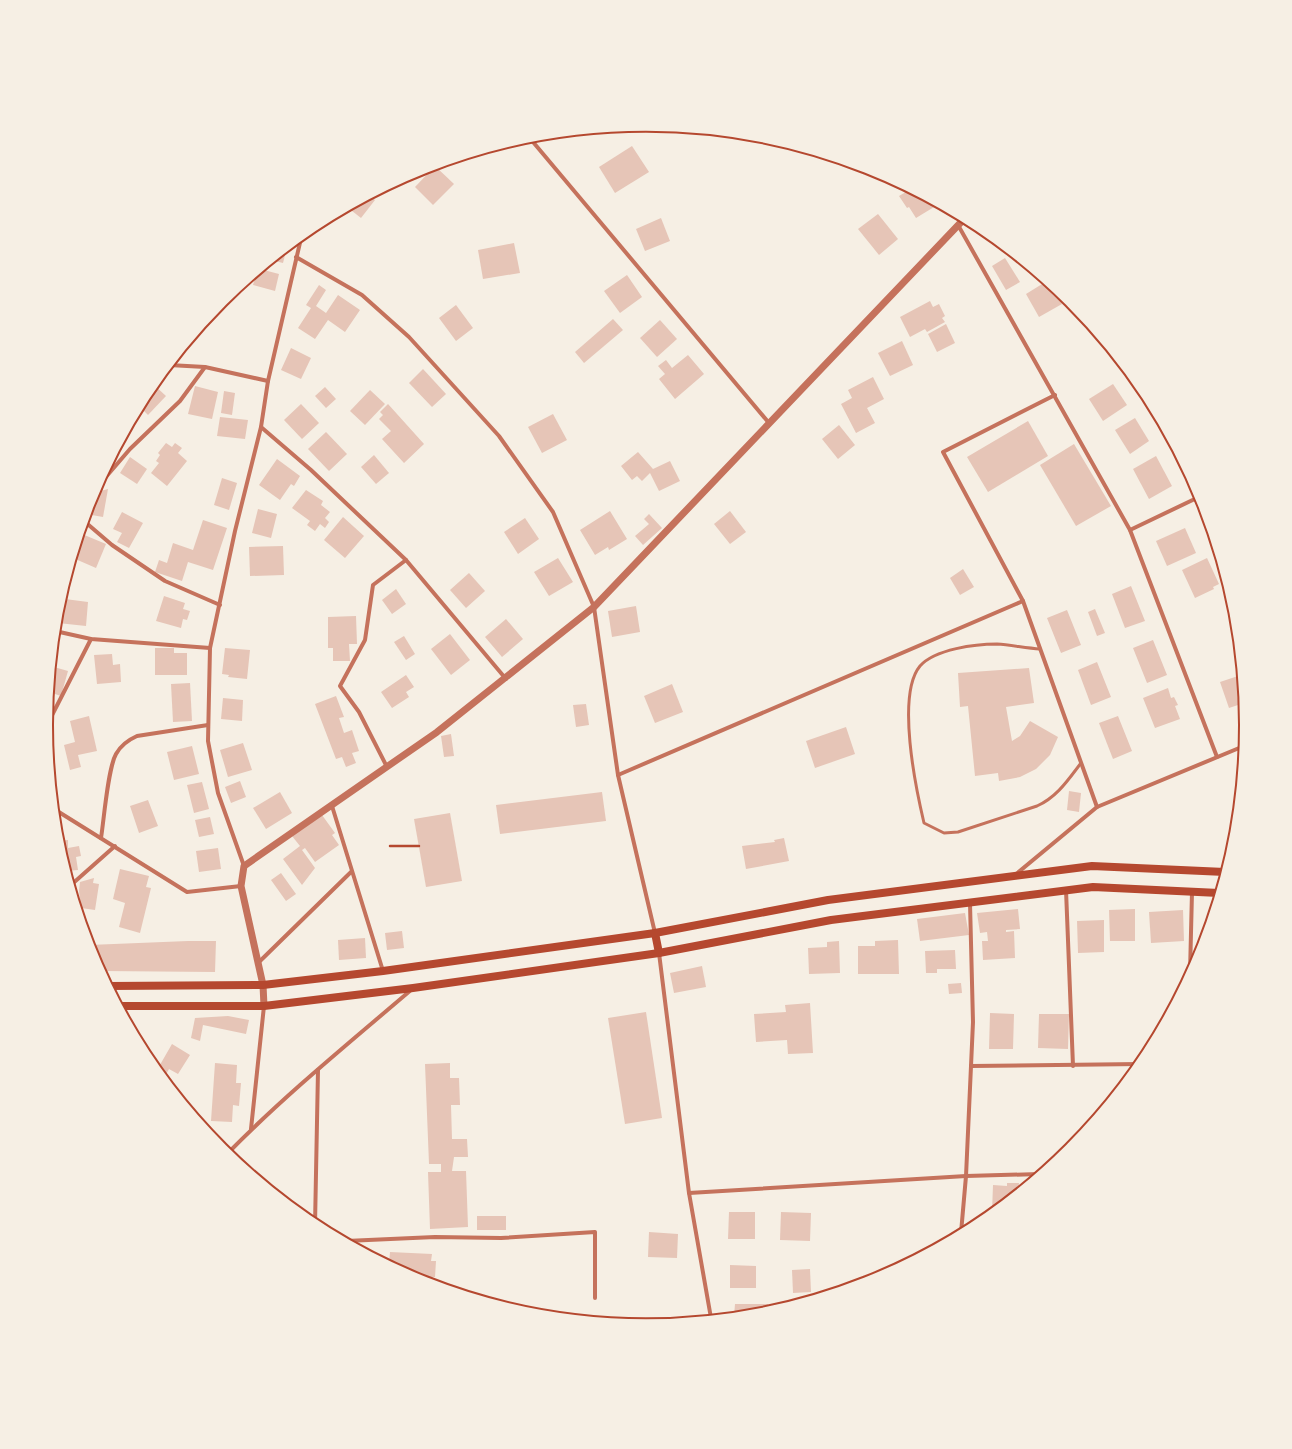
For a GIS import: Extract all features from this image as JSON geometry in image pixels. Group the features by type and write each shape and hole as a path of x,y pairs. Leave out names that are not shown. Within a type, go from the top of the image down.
{"main road":[{"path":"114,986 263,985 383,971 655,933 828,900 1092,866 1220,872"},
{"path":"124,1006 264,1006 413,988 659,953 831,920 1093,887 1215,893"},
{"path":"655,933 659,953"}],"street":[{"path":"533,142 769,423"},
{"path":"244,866 438,732 594,607 961,222"},
{"path":"958,225 1130,530 1217,757"},
{"path":"251,1129 264,1006 263,985 241,886 244,866 218,793 208,741 210,648 235,531 261,427 268,381 300,244"},
{"path":"296,257 362,295 409,336 499,436 553,512 594,607 618,775 655,933"},
{"path":"175,365 204,367 268,381"},
{"path":"109,473 130,449 180,401 204,367"},
{"path":"1055,395 943,452 1023,601 1097,808"},
{"path":"261,427 311,470 406,560 506,679"},
{"path":"1130,530 1194,499"},
{"path":"88,524 112,545 165,581 220,605"},
{"path":"387,767 359,712 340,686 365,640 373,585 406,560"},
{"path":"618,775 1023,601"},
{"path":"60,632 91,639 210,648"},
{"path":"53,713 91,639"},
{"path":"101,838 113,763 115,755 124,743 137,736 208,725"},
{"path":"1013,876 1097,808 1238,748"},
{"path":"332,806 351,872 383,971"},
{"path":"60,812 187,892 241,886"},
{"path":"74,882 115,846"},
{"path":"258,963 351,872"},
{"path":"1066,890 1074,1066"},
{"path":"1190,959 1192,892"},
{"path":"962,1226 966,1176 973,1022 970,903"},
{"path":"659,953 689,1193 710,1313"},
{"path":"233,1149 251,1129 413,988"},
{"path":"971,1066 1131,1064"},
{"path":"315,1217 318,1070"},
{"path":"689,1193 966,1176 1032,1174"},
{"path":"354,1241 435,1237 501,1238 595,1232 595,1298"}],"lane":[{"path":"1040,649 997,644 953,649 933,657 920,666 913,679 910,691 909,718 914,777 924,823 944,833 958,832 1037,806 1048,801 1058,792 1081,764"}],"path":[{"path":"390,846 419,846"}],"building":[{"path":"632,146 649,172 615,193 599,167"},
{"path":"439,169 454,184 433,205 415,187 428,174"},
{"path":"906,192 934,207 916,218 899,196"},
{"path":"373,199 375,200 361,218 351,210"},
{"path":"878,214 898,239 879,255 858,229"},
{"path":"661,218 670,241 645,251 636,229"},
{"path":"514,243 520,273 483,279 478,250"},
{"path":"285,254 283,263 276,261"},
{"path":"1005,258 1020,282 1006,290 992,266"},
{"path":"265,270 279,274 275,291 253,285 255,279"},
{"path":"627,275 642,297 620,313 604,291"},
{"path":"1042,284 1062,304 1039,317 1026,294"},
{"path":"319,285 326,290 316,306 326,313 338,295 360,310 345,332 328,320 315,339 298,328 311,308 306,305"},
{"path":"930,301 933,307 939,304 945,316 942,318 945,322 927,332 925,329 910,337 900,317"},
{"path":"456,305 473,328 456,341 439,318"},
{"path":"613,319 623,330 584,363 575,352"},
{"path":"660,320 677,339 657,357 640,338"},
{"path":"946,324 955,343 937,352 928,334"},
{"path":"902,341 913,365 890,376 878,353"},
{"path":"291,348 311,358 301,379 281,370"},
{"path":"688,355 704,374 675,399 659,379 665,374 658,366 666,360 672,368"},
{"path":"423,369 446,394 432,407 409,383"},
{"path":"873,377 884,399 867,408 875,423 856,433 841,404 852,398 848,390"},
{"path":"1113,384 1127,405 1103,421 1089,399"},
{"path":"195,386 218,392 212,419 188,414"},
{"path":"325,387 336,399 326,408 315,396"},
{"path":"158,388 166,396 148,415 143,410"},
{"path":"370,390 385,404 365,425 350,411"},
{"path":"224,391 235,393 232,415 221,413"},
{"path":"301,404 319,423 302,439 284,420"},
{"path":"388,404 424,444 404,463 382,439 391,431 379,419 383,415 380,412"},
{"path":"553,414 567,440 542,453 528,427"},
{"path":"220,417 248,420 245,439 217,436"},
{"path":"1135,418 1149,441 1130,454 1115,430"},
{"path":"1153,418 1160,428 1164,437"},
{"path":"1028,421 1048,456 988,492 967,457"},
{"path":"839,425 855,445 838,459 822,439"},
{"path":"326,432 347,454 329,471 308,449"},
{"path":"166,443 172,447 175,443 182,448 178,453 187,461 167,486 151,473 159,463 156,461 160,455 158,453"},
{"path":"1074,444 1111,506 1076,526 1040,465"},
{"path":"638,452 653,469 670,461 680,481 659,491 650,473 642,481 637,476 632,480 621,466"},
{"path":"374,455 389,473 376,484 361,467"},
{"path":"1156,456 1172,486 1149,499 1133,469"},
{"path":"130,457 147,469 137,484 120,473"},
{"path":"277,459 300,476 294,486 291,484 280,500 259,485"},
{"path":"222,478 237,483 229,510 214,505"},
{"path":"108,489 103,517 91,515 101,491"},
{"path":"306,490 323,501 321,505 330,512 325,518 329,522 325,528 320,524 315,531 307,525 310,521 292,508"},
{"path":"258,509 277,514 271,538 252,533"},
{"path":"610,511 627,539 609,550 608,547 595,555 580,530"},
{"path":"730,511 746,532 730,544 714,524"},
{"path":"122,512 143,523 129,548 117,542 122,533 113,529"},
{"path":"649,514 662,528 643,545 635,536 649,524 644,519"},
{"path":"343,517 364,536 345,558 324,540"},
{"path":"525,518 539,539 518,554 504,532"},
{"path":"203,520 227,528 213,570 188,562 182,581 155,572 159,560 167,563 173,543 193,550"},
{"path":"1185,528 1196,553 1167,566 1156,541"},
{"path":"84,535 106,544 96,568 76,559"},
{"path":"283,546 284,575 250,576 249,547"},
{"path":"558,558 573,582 549,596 534,572"},
{"path":"1207,558 1219,584 1213,587 1214,589 1195,598 1182,570"},
{"path":"963,569 974,587 960,595 950,578"},
{"path":"469,573 485,591 466,608 450,590"},
{"path":"1131,586 1145,621 1125,628 1112,594"},
{"path":"396,589 406,604 392,614 382,600"},
{"path":"164,596 185,603 183,609 190,611 187,620 183,619 181,628 156,621"},
{"path":"66,599 88,602 86,626 62,623"},
{"path":"636,606 640,632 612,637 608,611"},
{"path":"1095,609 1105,633 1097,636 1088,612"},
{"path":"1067,610 1081,645 1061,653 1047,618"},
{"path":"356,616 357,644 349,644 350,661 333,661 333,648 328,648 328,617"},
{"path":"506,619 523,639 502,657 485,637"},
{"path":"450,634 470,660 451,675 431,649"},
{"path":"404,636 415,654 406,660 394,642"},
{"path":"1153,640 1167,675 1147,683 1133,648"},
{"path":"155,648 174,648 174,653 187,653 187,675 155,675"},
{"path":"225,648 250,650 247,679 228,677 229,675 222,674"},
{"path":"112,654 113,665 120,664 121,682 97,684 94,655"},
{"path":"1097,662 1111,697 1091,705 1078,670"},
{"path":"56,668 68,671 61,696 54,694"},
{"path":"1029,668 1034,703 1006,707 1012,741 1020,736 1030,721 1058,737 1050,755 1036,769 1020,777 999,781 998,773 975,776 968,706 960,707 958,673"},
{"path":"406,675 414,687 406,692 409,697 392,708 381,692"},
{"path":"1237,676 1238,705 1229,708 1220,682"},
{"path":"190,683 192,721 173,722 171,684"},
{"path":"672,684 683,712 655,723 644,696"},
{"path":"1168,688 1171,698 1174,697 1178,705 1175,706 1180,719 1155,728 1143,698"},
{"path":"336,696 344,717 339,718 344,733 352,730 359,751 352,753 356,763 346,767 342,757 336,759 315,704"},
{"path":"223,698 243,700 242,721 221,719"},
{"path":"586,704 589,725 576,727 573,705"},
{"path":"89,716 97,751 78,755 81,767 70,770 64,745 75,742 70,721"},
{"path":"1118,716 1132,751 1113,759 1099,723"},
{"path":"846,727 855,754 815,768 806,741"},
{"path":"451,734 454,756 444,757 441,736"},
{"path":"243,743 252,770 228,777 220,750"},
{"path":"192,746 199,774 174,780 167,752"},
{"path":"240,781 246,797 231,803 225,787"},
{"path":"202,782 209,809 194,813 187,785"},
{"path":"1069,791 1081,793 1079,812 1067,810"},
{"path":"280,792 292,813 266,829 253,808"},
{"path":"602,792 606,821 500,834 496,805"},
{"path":"148,800 158,826 139,833 130,806"},
{"path":"450,813 462,881 426,887 414,819"},
{"path":"322,815 335,833 332,835 339,845 315,862 305,848 302,850 315,868 302,885 283,859 300,846 292,836"},
{"path":"210,817 214,834 199,837 195,820"},
{"path":"784,838 789,861 746,869 742,846 775,842 774,840"},
{"path":"64,840 68,840 68,848 79,846 81,856 76,857 78,870 71,871"},
{"path":"218,848 221,869 199,872 196,851"},
{"path":"120,869 149,876 146,887 151,888 140,933 119,927 125,903 113,899"},
{"path":"281,873 296,894 286,901 271,880"},
{"path":"94,878 93,883 99,884 95,910 82,908 79,891 80,882"},
{"path":"1018,909 1020,929 1006,930 1006,932 1014,931 1015,958 983,960 982,941 988,941 987,932 980,933 977,913"},
{"path":"1135,909 1135,941 1110,941 1109,910"},
{"path":"1183,910 1184,941 1151,943 1149,912"},
{"path":"965,913 969,935 920,941 917,919"},
{"path":"1104,920 1104,952 1078,953 1077,921"},
{"path":"402,931 404,948 387,950 385,933"},
{"path":"365,938 366,958 339,960 338,940"},
{"path":"898,940 899,974 858,974 858,946 875,946 875,941"},
{"path":"216,941 215,972 107,971 96,945"},
{"path":"839,941 840,973 809,974 808,948 827,947 827,942"},
{"path":"955,950 956,969 937,969 937,973 926,973 925,951"},
{"path":"702,966 706,987 674,993 670,973"},
{"path":"961,983 962,993 949,994 948,984"},
{"path":"810,1003 813,1053 788,1054 787,1040 756,1042 754,1014 786,1012 785,1005"},
{"path":"646,1012 662,1118 625,1124 608,1018"},
{"path":"990,1013 1014,1014 1013,1049 989,1049"},
{"path":"1039,1014 1069,1014 1068,1049 1038,1048"},
{"path":"228,1016 249,1020 246,1034 203,1025 200,1041 191,1038 195,1018"},
{"path":"172,1044 190,1055 178,1074 169,1069 167,1073 160,1064"},
{"path":"215,1063 237,1065 236,1083 241,1083 239,1106 233,1105 232,1122 211,1121"},
{"path":"450,1063 450,1078 459,1078 460,1105 451,1105 452,1139 467,1139 468,1157 454,1157 452,1171 466,1171 468,1227 430,1229 428,1172 441,1172 441,1164 429,1164 425,1064"},
{"path":"1007,1183 1019,1183 1019,1185 992,1206 993,1185 1007,1186"},
{"path":"729,1212 755,1212 755,1239 728,1239"},
{"path":"781,1212 811,1213 810,1241 780,1240"},
{"path":"477,1216 506,1216 506,1230 477,1230"},
{"path":"649,1232 678,1234 677,1258 648,1257"},
{"path":"390,1252 432,1254 431,1261 436,1261 435,1277 419,1272 389,1258"},
{"path":"730,1265 756,1266 756,1288 730,1288"},
{"path":"810,1269 811,1292 793,1293 792,1270"},
{"path":"735,1304 768,1304 762,1306 734,1310"}]}
